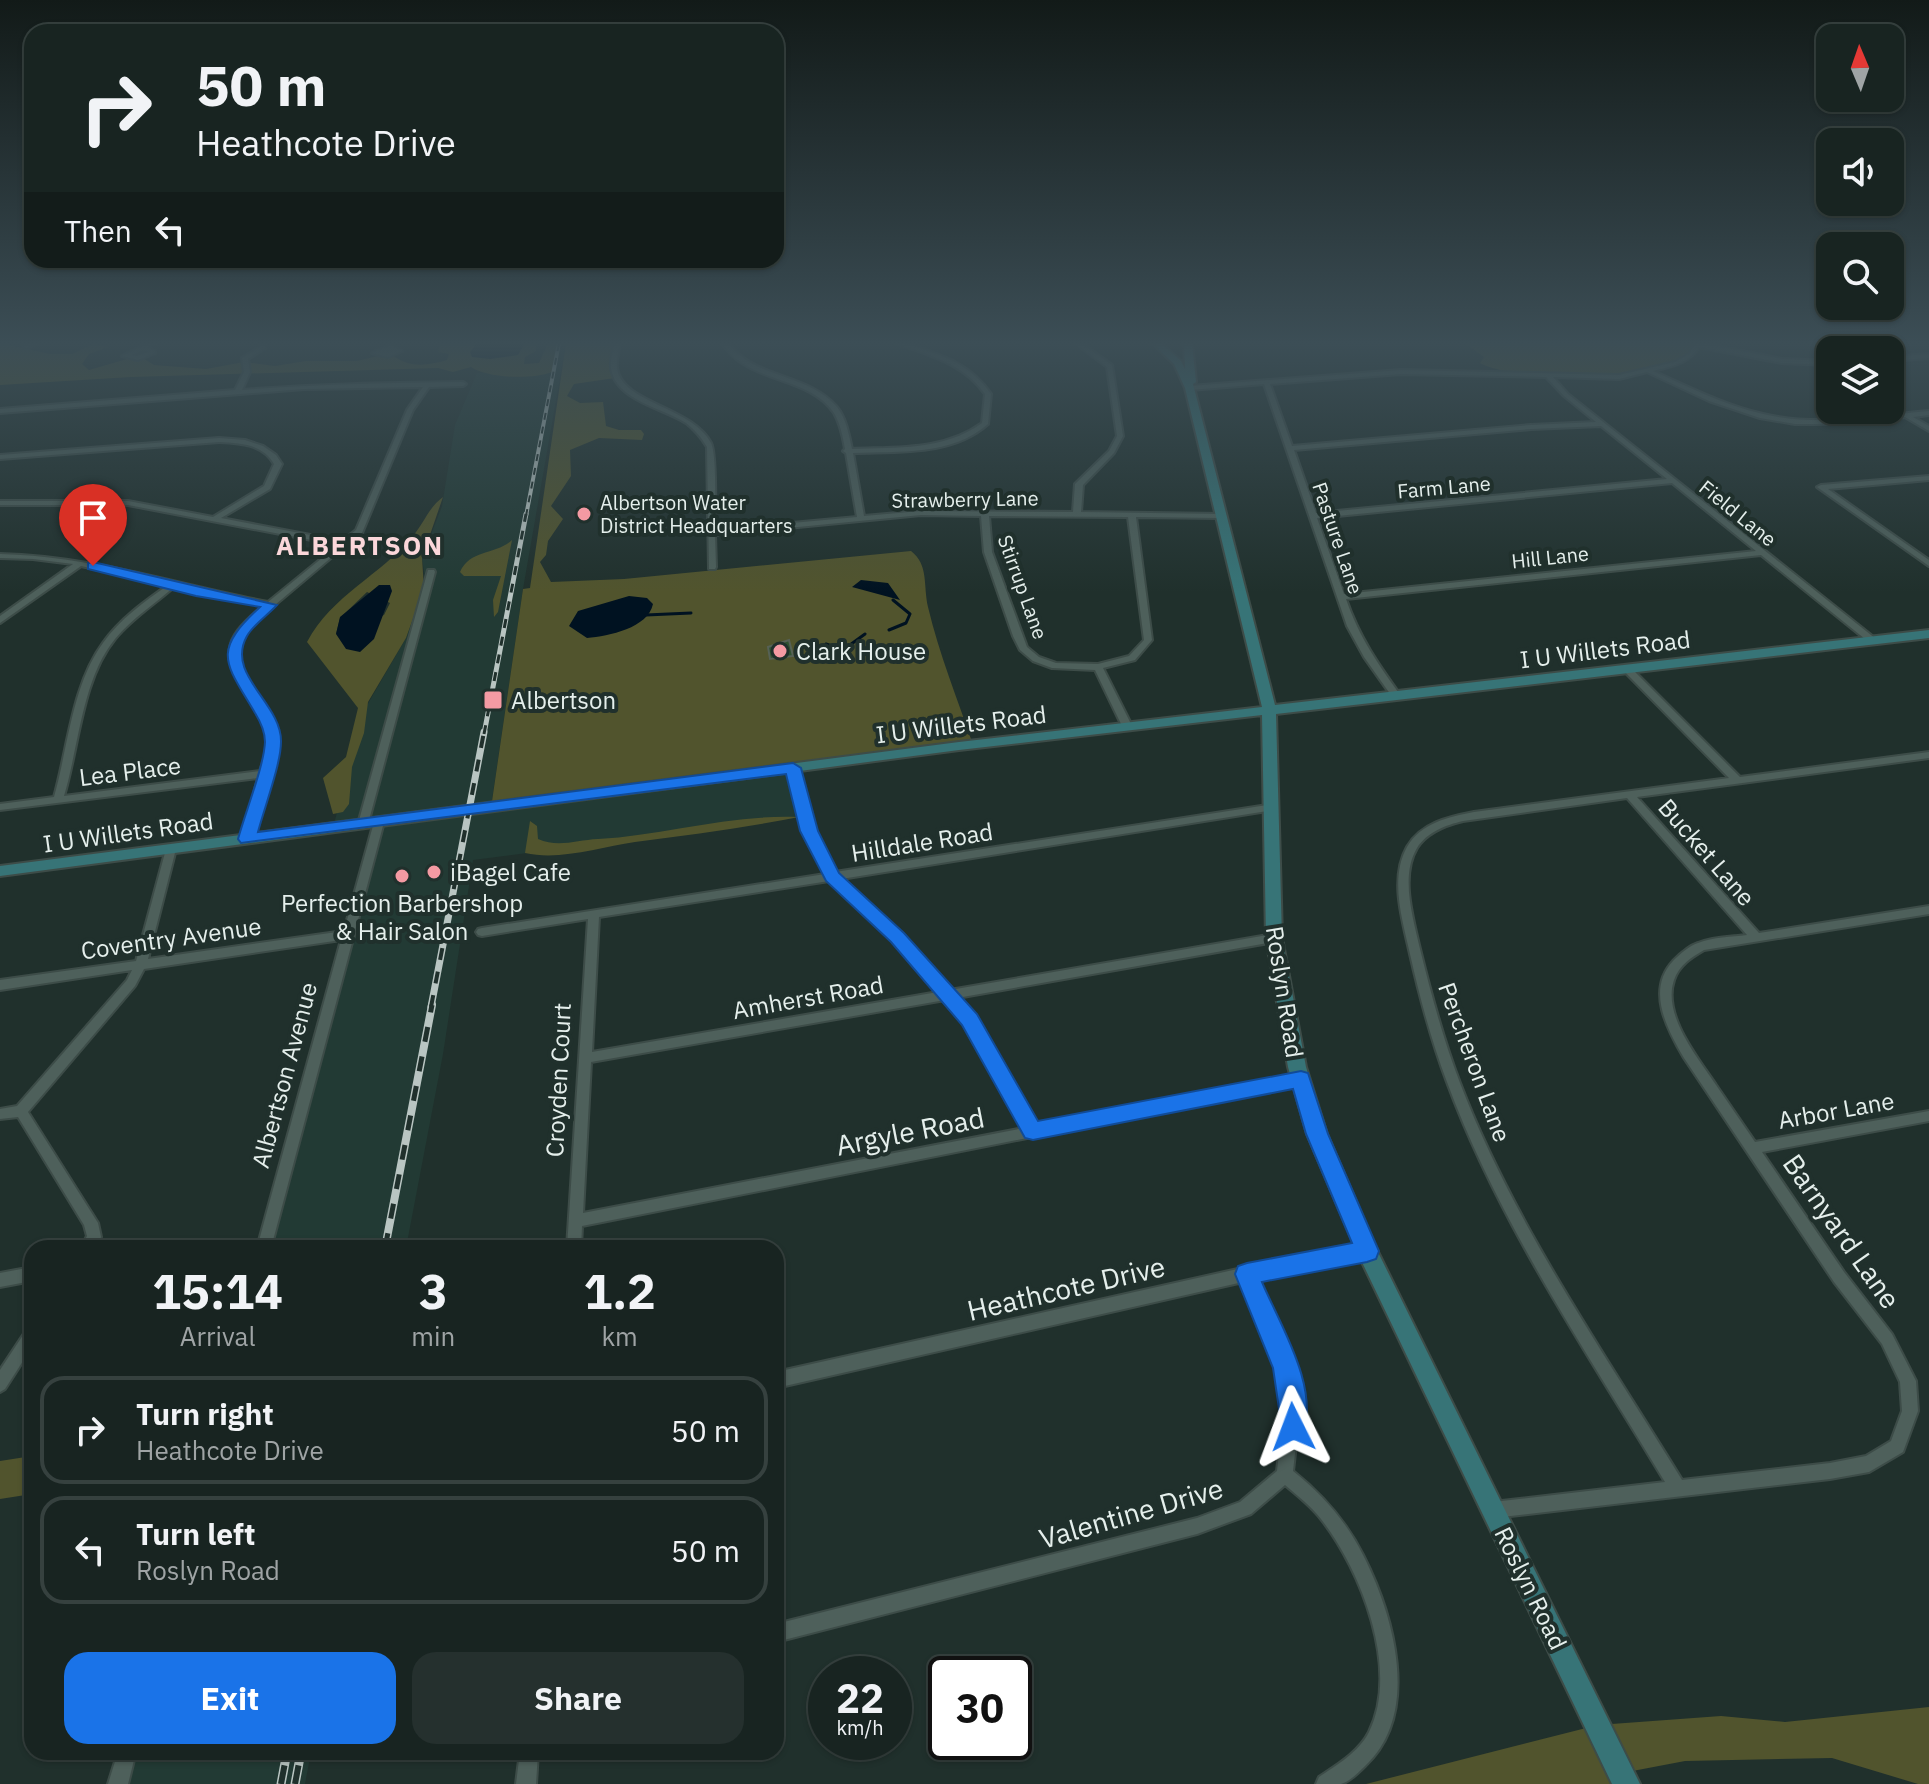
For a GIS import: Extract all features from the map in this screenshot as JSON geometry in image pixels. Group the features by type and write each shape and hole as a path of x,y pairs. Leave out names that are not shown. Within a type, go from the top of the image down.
{"main road":[{"name":"Roslyn Road","path":"1199,426 1269,709 1274,938 1301,1079 1317,1134 1367,1251 1626,1784"},
{"name":"I U Willets Road","path":"0,871 1127,726 1929,634"}],"street":[{"path":"247,839 272,751 272,733 238,671 233,650 243,630 346,544 366,520 403,426"},
{"path":"696,426 705,434 710,447 712,567"},
{"path":"842,426 861,518"},
{"path":"847,451 948,443 977,432 983,426"},
{"path":"1077,514 1079,484 1112,452 1120,436 1119,426"},
{"name":"Pasture Lane","path":"1282,426 1359,643 1396,696"},
{"path":"1289,448 1549,426"},
{"name":"Field Lane","path":"1605,426 1873,641"},
{"path":"0,457 219,440 251,444 270,452 278,464 271,482 215,519"},
{"path":"1929,478 1821,487 1929,564"},
{"name":"Farm Lane","path":"1313,516 1673,481"},
{"path":"0,503 128,503 346,544"},
{"name":"Strawberry Lane","path":"711,533 861,518 985,513 1221,516"},
{"name":"Stirrup Lane","path":"985,513 988,552 1023,648 1036,659 1055,666 1098,667 1132,658 1148,640 1132,515"},
{"name":"Hill Lane","path":"1341,597 1762,553"},
{"path":"0,556 80,563 171,586 270,605"},
{"path":"0,619 80,563"},
{"path":"363,824 431,572"},
{"path":"58,800 91,676 100,654 131,617 171,586"},
{"path":"1098,667 1127,726"},
{"path":"1627,669 1737,780"},
{"name":"Percheron Lane","path":"1677,1487 1515,1215 1482,1148 1430,1016 1407,909 1407,856 1416,840 1435,826 1474,815 1929,755"},
{"path":"793,768 809,831 832,877 897,937 948,995 983,1040 1033,1131"},
{"name":"Lea Place","path":"0,807 265,774"},
{"name":"Bucket Lane","path":"1630,795 1755,936"},
{"name":"Hilldale Road","path":"482,932 1273,807"},
{"name":"Albertson Avenue","path":"266,1240 379,822"},
{"path":"0,1114 21,1111 117,1001 141,964 171,849"},
{"name":"Barnyard Lane","path":"1493,1510 1869,1464 1884,1458 1897,1446 1910,1411 1908,1381 1887,1339 1751,1148 1672,1027 1666,991 1675,965 1691,951 1720,941 1929,910"},
{"name":"Croyden Court","path":"575,1240 594,914"},
{"name":"Coventry Avenue","path":"0,985 348,935"},
{"name":"Amherst Road","path":"586,1058 1274,938"},
{"name":"Argyle Road","path":"576,1221 1301,1079"},
{"path":"21,1111 91,1223 92,1240"},
{"name":"Arbor Lane","path":"1751,1148 1929,1116"},
{"name":"Heathcote Drive","path":"784,1378 1247,1274 1367,1251"},
{"path":"1247,1274 1286,1368 1293,1400 1285,1475 1323,1509 1346,1543 1382,1626 1388,1654 1389,1698 1377,1736 1356,1762 1326,1784"},
{"path":"0,1280 24,1276"},
{"path":"0,1384 24,1346"},
{"name":"Valentine Drive","path":"784,1631 1197,1526 1245,1508 1285,1475"},
{"path":"118,1784 125,1760"},
{"path":"526,1784 528,1760"}],"shaded area":[{"path":"455,426 551,426 523,589 491,807 793,768 804,817 473,860 443,1054 408,1240 265,1240 379,823 333,828 363,712 406,638 425,578 422,558 442,506"},
{"path":"125,1760 310,1760 305,1784 118,1784"}],"green space":[{"path":"554,426 641,430 644,434 642,440 599,438 570,450 571,476 551,506 563,519 548,541 546,555 540,562 551,582 624,579 911,551 923,569 932,625 973,745 491,808 523,589 530,588"},
{"path":"443,497 422,558 424,588 406,638 368,702 364,733 352,767 349,804 343,812 333,814 323,778 346,757 358,708 307,642 343,598 400,550","holes":["367,592 390,603 384,615 336,634 340,618"]},
{"path":"512,540 498,612 494,617 493,600 501,576 464,576 460,572 470,559"},
{"path":"799,817 566,854 525,853 530,821 537,826 538,839 560,843 748,819"},
{"path":"24,1457 24,1495 0,1499 0,1461"},
{"path":"1929,1707 1929,1784 1918,1784 1832,1758 1685,1761 1622,1773 1626,1784 1366,1784 1598,1725 1721,1716 1785,1722"}],"water":[{"path":"861,580 888,583 900,600 852,587"},
{"path":"379,585 390,585 392,591 374,639 360,652 346,649 336,634 340,617"},
{"path":"629,596 647,598 653,604 650,612 636,625 616,633 587,638 569,626 578,611"}],"building":[{"path":"789,640 793,656 770,659 768,647"}],"waterway":[{"path":"889,630 906,623 910,614 893,600"},
{"path":"646,615 691,613"},
{"path":"826,644 843,650 865,634"}],"railway":[{"path":"526,516 543,426"},
{"path":"484,734 526,514"},
{"path":"431,1007 484,732"},
{"path":"387,1240 432,1005"},
{"path":"281,1784 286,1760"},
{"path":"295,1784 300,1760"}],"place":[{"name":"Albertson Water District Headquarters","path":"584,514"},
{"name":"Clark House","path":"780,651"},
{"name":"Albertson","path":"493,700"},
{"name":"iBagel Cafe","path":"434,872"},
{"name":"Perfection Barbershop & Hair Salon","path":"402,876"}],"district":[{"name":"ALBERTSON","path":"360,545"}],"route":[{"path":"93,566 196,592 270,605 243,630 233,650 238,671 268,721 273,742 247,839 793,768 809,831 832,877 937,979 983,1040 1033,1131 1301,1079 1317,1134 1367,1251 1247,1274 1286,1368 1293,1400 1293,1427"}]}
